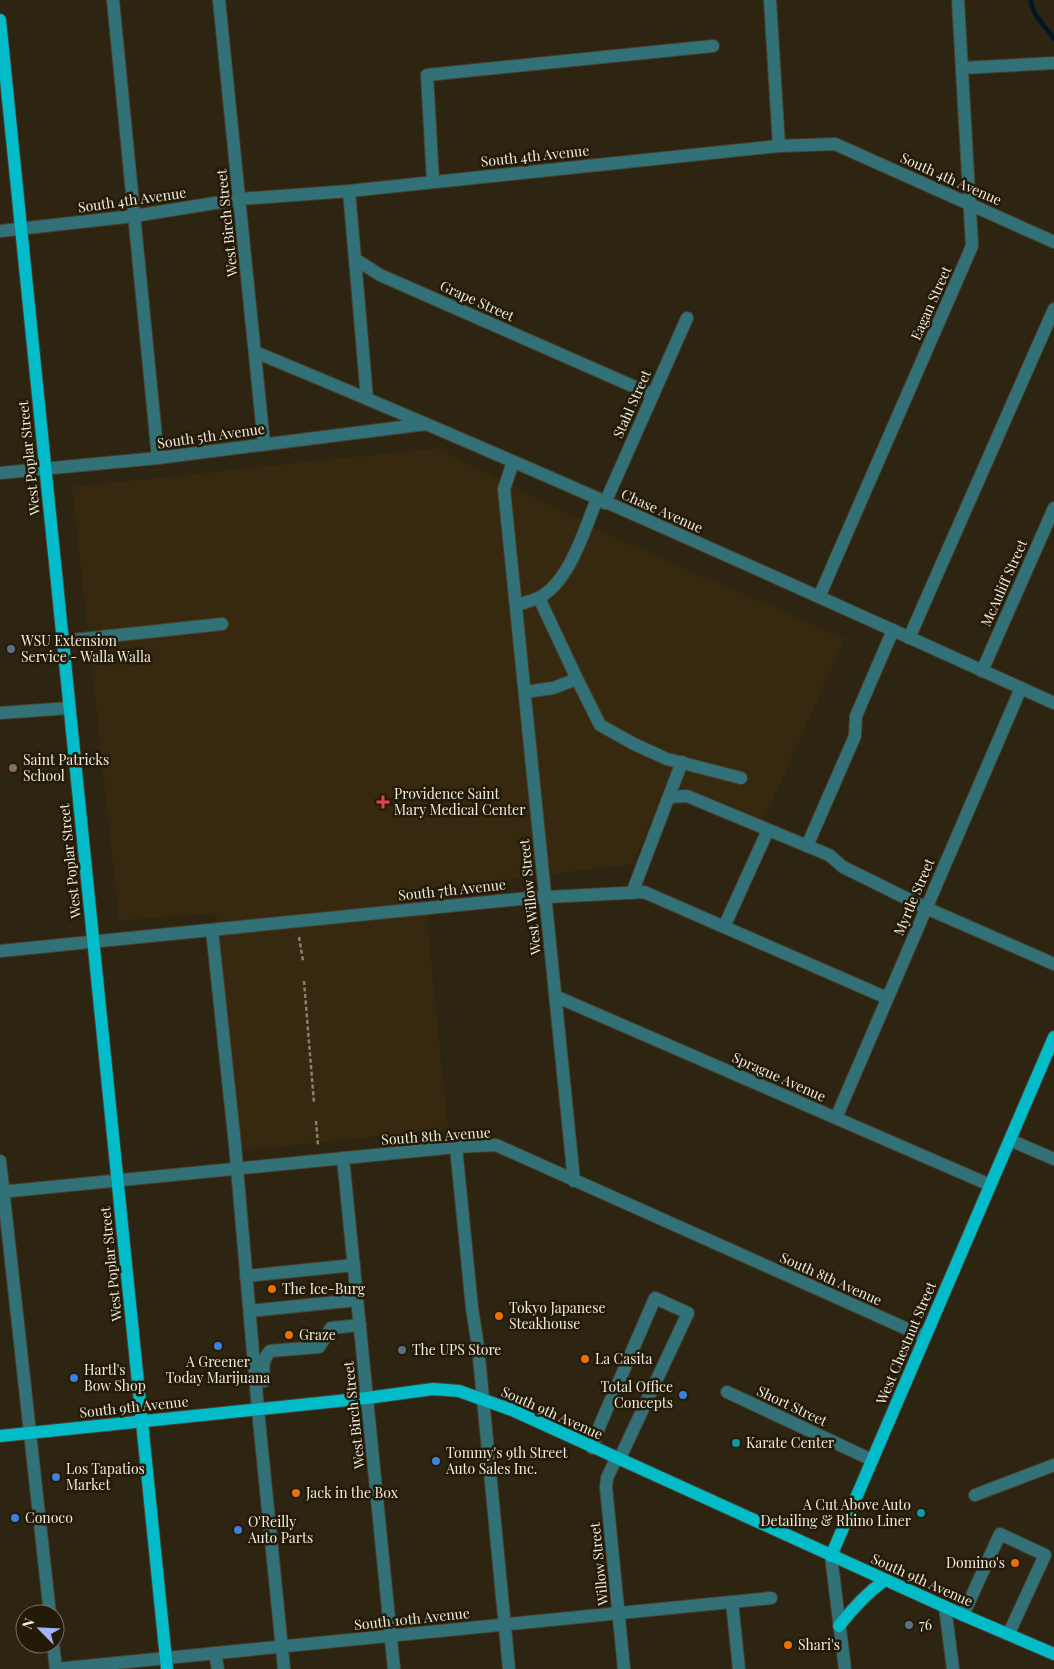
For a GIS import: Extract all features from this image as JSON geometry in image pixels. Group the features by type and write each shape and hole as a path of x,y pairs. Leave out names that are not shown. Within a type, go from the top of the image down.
{"main road":[{"name":"West Poplar Street","path":"0,20 167,1664"},
{"name":"West Chestnut Street","path":"831,1556 1054,1037"},
{"name":"South 9th Avenue","path":"0,1436 367,1398 433,1389 459,1391 512,1410 831,1556 1054,1654"},
{"path":"840,1626 868,1592 885,1580"}],"street":[{"path":"113,0 158,458"},
{"name":"West Birch Street","path":"220,0 264,444"},
{"path":"770,0 779,146"},
{"name":"Eagan Street","path":"820,597 972,246 958,0"},
{"path":"433,181 427,75 713,46"},
{"path":"962,68 1054,63"},
{"name":"South 4th Avenue","path":"0,231 134,216 240,199 349,190 779,146 835,144 1054,242"},
{"path":"349,190 367,398"},
{"name":"Grape Street","path":"355,259 380,275 653,395"},
{"path":"909,638 1054,309"},
{"name":"Stahl Street","path":"539,598 557,584 566,569 653,395 687,318"},
{"name":"Chase Avenue","path":"255,352 514,462 1054,703"},
{"name":"South 5th Avenue","path":"0,473 158,458 426,424"},
{"name":"West Willow Street","path":"514,462 504,489 574,1181"},
{"name":"McAuliff Street","path":"982,671 1054,508"},
{"path":"516,605 539,598 600,725 642,748 667,758 741,778"},
{"path":"63,641 222,624"},
{"path":"807,846 855,736 856,716 893,630"},
{"path":"525,692 553,688 577,679"},
{"name":"Myrtle Street","path":"836,1118 1021,688"},
{"path":"0,713 69,708"},
{"path":"632,893 682,762"},
{"path":"669,797 687,796 829,855 843,867 926,908 1054,964"},
{"path":"724,927 768,830"},
{"name":"South 7th Avenue","path":"0,951 545,896 644,892 886,998"},
{"path":"212,930 237,1169 246,1276 262,1409 284,1669"},
{"name":"Sprague Avenue","path":"555,996 990,1185"},
{"path":"1010,1140 1054,1160"},
{"name":"South 8th Avenue","path":"1,1192 456,1147 496,1145 925,1338"},
{"path":"456,1147 472,1308 478,1347 509,1669"},
{"name":"West Birch Street","path":"343,1158 394,1669"},
{"path":"0,1161 1,1192 49,1604"},
{"path":"246,1276 354,1265"},
{"name":"Willow Street","path":"592,1448 600,1425 655,1298 688,1313 618,1459 607,1478 606,1487 624,1669"},
{"path":"250,1311 357,1300"},
{"path":"262,1409 262,1367 265,1356 270,1351 319,1347 331,1328 360,1325"},
{"name":"Short Street","path":"727,1392 872,1460"},
{"path":"975,1495 1054,1465"},
{"path":"964,1615 1000,1534 1045,1555 1009,1633"},
{"path":"831,1556 845,1669"},
{"name":"South 10th Avenue","path":"56,1669 167,1664 215,1653 771,1598"},
{"path":"732,1602 739,1669"},
{"path":"945,1607 953,1669"},
{"path":"215,1653 218,1669"},
{"path":"54,1654 56,1669"}],"path":[{"path":"299,938 302,961"},
{"path":"304,981 314,1103"},
{"path":"316,1121 318,1145"}],"shaded area":[{"name":"Providence Saint Mary Medical Center","path":"438,448 605,533 845,639 763,822 668,781 633,864 424,890 448,1129 236,1151 216,913 119,921 72,487"}],"waterway":[{"path":"1031,0 1036,16 1054,39"}],"place":[{"name":"WSU Extension Service - Walla Walla","path":"11,649"},
{"name":"Saint Patricks School","path":"13,768"},
{"name":"Providence Saint Mary Medical Center","path":"383,802"},
{"name":"The Ice-Burg","path":"272,1289"},
{"name":"Tokyo Japanese Steakhouse","path":"499,1316"},
{"name":"Graze","path":"289,1335"},
{"name":"A Greener Today Marijuana","path":"218,1346"},
{"name":"The UPS Store","path":"402,1350"},
{"name":"La Casita","path":"585,1359"},
{"name":"Hartl's Bow Shop","path":"74,1378"},
{"name":"Total Office Concepts","path":"683,1395"},
{"name":"Karate Center","path":"736,1443"},
{"name":"Tommy's 9th Street Auto Sales Inc.","path":"436,1461"},
{"name":"Los Tapatios Market","path":"56,1477"},
{"name":"Jack in the Box","path":"296,1493"},
{"name":"A Cut Above Auto Detailing & Rhino Liner","path":"921,1513"},
{"name":"Conoco","path":"15,1518"},
{"name":"O'Reilly Auto Parts","path":"238,1530"},
{"name":"Domino's","path":"1015,1563"},
{"name":"76","path":"909,1625"},
{"name":"Shari's","path":"788,1645"}]}
